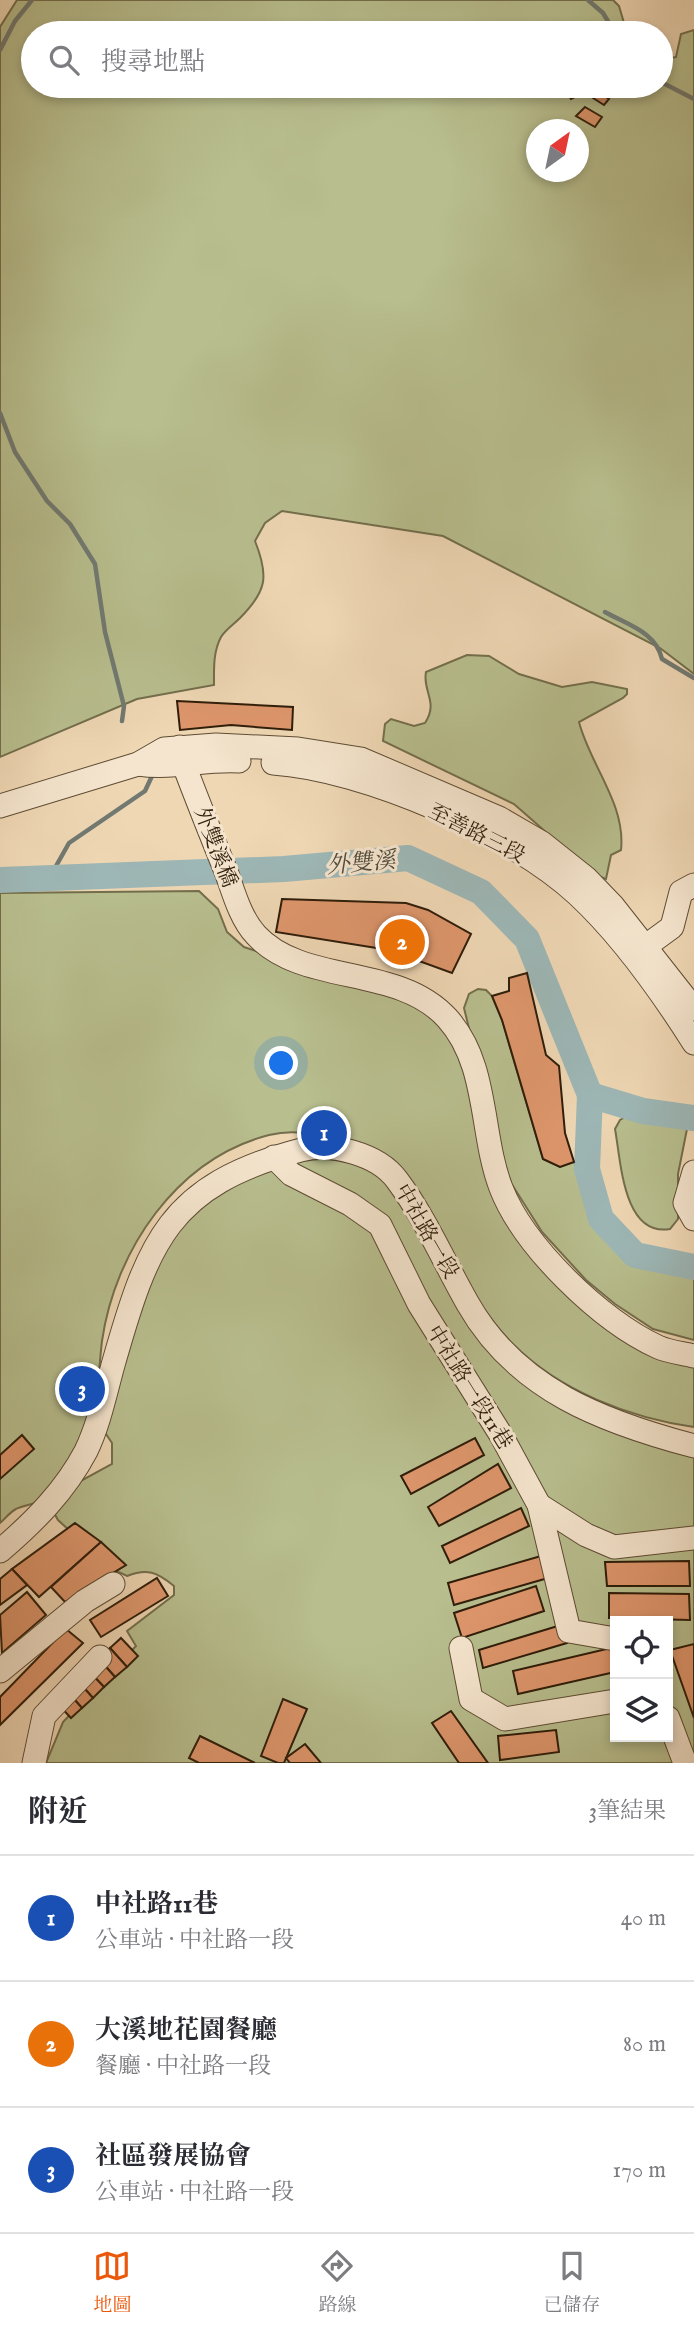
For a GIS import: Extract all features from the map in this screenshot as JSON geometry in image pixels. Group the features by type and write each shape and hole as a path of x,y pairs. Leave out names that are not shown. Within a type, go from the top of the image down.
{"street":[{"name":"至善路三段","path":"185,765 216,745 298,749 361,759 442,792 542,843 586,878 646,946 694,1009"},
{"path":"0,806 138,764 164,749 185,765"},
{"name":"至善路三段","path":"185,765 217,760 296,765 351,777 433,809 510,846 579,896 651,980 694,1043"},
{"name":"外雙溪橋","path":"185,765 242,912 256,936 305,963 389,984 424,999 447,1018 465,1045 476,1075 501,1188 522,1225 554,1265 630,1332 661,1349 694,1356"},
{"path":"646,946 671,929 681,892 694,885"},
{"name":"中社路一段","path":"2,1545 59,1495 87,1449 101,1410 134,1290 146,1261 169,1224 201,1192 234,1171 310,1147 356,1152 393,1174 420,1211 469,1306 496,1343 530,1375 559,1397 620,1426 694,1446"},
{"name":"中社路一段11巷","path":"274,1157 291,1174 349,1204 380,1225 419,1304 501,1434 539,1505 569,1631 610,1638"},
{"path":"694,1172 685,1203 694,1219"},
{"path":"539,1505 586,1535 614,1547 694,1538"},
{"path":"0,1671 85,1601 113,1584"},
{"path":"461,1648 471,1699 505,1719 610,1702"},
{"path":"34,1763 44,1716 100,1657"},
{"path":"673,1731 685,1763"}],"green space":[{"path":"17,0 613,0 619,6 623,21 21,21 21,98 673,98 673,58 676,57 681,34 694,30 694,674 660,648 443,536 282,511 265,523 255,541 264,574 263,582 256,600 218,643 214,685 137,699 0,757 0,27"},
{"path":"467,655 489,656 519,674 562,687 592,682 627,689 623,698 579,722 613,801 621,833 621,850 611,855 606,879 595,875 514,804 383,741 385,724 391,719 414,726 425,723 430,709 426,672"},
{"path":"199,891 218,909 227,932 244,947 419,1006 441,1022 462,1051 477,1114 545,1263 694,1362 694,1427 645,1417 597,1400 574,1389 532,1361 514,1345 482,1307 418,1200 347,1149 318,1136 287,1132 269,1135 236,1147 206,1165 179,1187 156,1213 120,1274 109,1307 95,1404 83,1439 46,1496 38,1502 14,1510 0,1523 0,893"},
{"path":"478,989 486,990 492,996 502,1020 543,1159 560,1167 574,1162 598,1221 618,1247 642,1262 694,1274 694,1340 653,1329 615,1304 586,1280 542,1232 511,1183 497,1142 464,1008 469,994"},
{"path":"629,1115 685,1123 687,1129 678,1174 678,1219 670,1229 654,1228 642,1221 627,1194 615,1129 620,1120"},
{"path":"311,1156 340,1157 385,1178 489,1346 694,1454 694,1763 46,1763 63,1722 136,1646 127,1631 174,1595 174,1586 162,1577 146,1572 127,1576 110,1568 58,1520 53,1511 75,1484 112,1464 112,1443 102,1428 113,1383 167,1237 226,1182"}],"building":[{"path":"593,98 609,99 604,105"},
{"path":"585,107 602,117 595,127 589,124 589,119 576,116"},
{"path":"177,701 293,707 292,730 231,725 180,730"},
{"path":"282,899 406,903 428,910 471,934 452,973 389,950 276,932"},
{"path":"527,973 546,1055 559,1066 565,1133 574,1162 560,1167 543,1159 502,1020 492,996 509,991 509,978"},
{"path":"22,1435 34,1449 0,1479 0,1455"},
{"path":"475,1438 484,1455 411,1494 401,1476"},
{"path":"498,1464 511,1488 439,1526 428,1507"},
{"path":"521,1508 529,1526 450,1563 442,1546"},
{"path":"75,1523 101,1542 39,1597 12,1569"},
{"path":"101,1542 126,1565 65,1602 51,1587"},
{"path":"541,1556 548,1578 454,1605 448,1583"},
{"path":"689,1561 690,1586 607,1586 605,1562"},
{"path":"12,1569 27,1585 0,1605 0,1579"},
{"path":"157,1578 168,1596 101,1637 90,1620"},
{"path":"536,1586 544,1611 462,1638 454,1613"},
{"path":"27,1592 46,1615 2,1653 0,1615"},
{"path":"609,1593 689,1594 690,1620 673,1620 673,1616 609,1618"},
{"path":"561,1625 567,1643 483,1668 479,1650"},
{"path":"66,1629 83,1643 0,1725 0,1697"},
{"path":"121,1638 138,1656 127,1667 110,1648"},
{"path":"694,1644 694,1718 673,1658 673,1649"},
{"path":"110,1648 127,1667 115,1677 99,1659"},
{"path":"610,1648 610,1673 518,1694 513,1671"},
{"path":"99,1659 115,1677 104,1687 87,1669"},
{"path":"87,1669 104,1687 93,1698 76,1679"},
{"path":"76,1679 93,1698 82,1708 65,1689"},
{"path":"65,1689 82,1708 71,1718 54,1700"},
{"path":"283,1699 307,1709 284,1763 278,1763 261,1756"},
{"path":"451,1711 488,1763 459,1763 432,1723"},
{"path":"556,1730 559,1752 500,1760 498,1736"},
{"path":"200,1736 255,1763 199,1763 189,1758"},
{"path":"305,1744 321,1763 290,1763 286,1758"}],"waterway":[{"path":"0,50 15,21 32,0"},
{"path":"588,0 608,21"},
{"path":"673,88 694,99"},
{"path":"0,413 15,452 47,501 70,524 95,564 105,632 124,706 122,721"},
{"path":"605,612 632,625 647,636 654,642 662,659 694,678"},
{"path":"51,875 69,843 145,791 152,776"},
{"name":"外雙溪","path":"0,880 284,869 408,858 481,892 527,939 590,1095 587,1169 601,1219 635,1255 694,1267"},
{"path":"590,1095 643,1111 694,1118"}],"place":[{"name":"大溪地花園餐廳","path":"402,942"},
{"name":"中社路11巷","path":"324,1133"},
{"name":"社區發展協會","path":"82,1389"}]}
